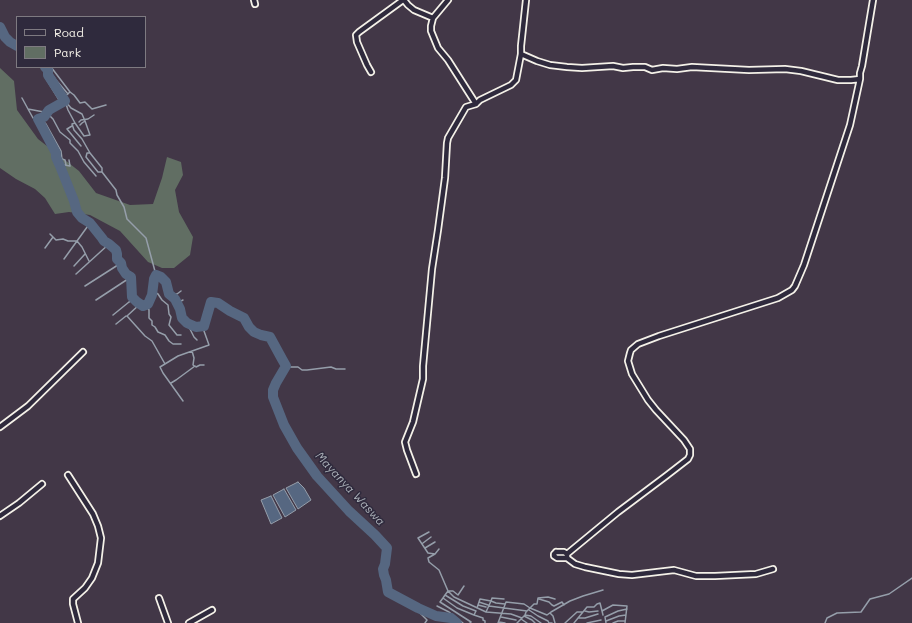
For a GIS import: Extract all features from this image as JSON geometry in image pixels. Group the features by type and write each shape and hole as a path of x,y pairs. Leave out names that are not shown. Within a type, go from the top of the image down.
{"street":[{"path":"371,72 357,42 356,35 359,32 404,0 414,10 433,18"},
{"path":"448,0 433,18 430,26 431,31 438,48 448,60 476,104"},
{"path":"416,474 405,442 413,422 423,379 432,269 445,178 447,143 466,107 476,104 480,100 511,85 516,80 521,54 526,0"},
{"path":"773,569 756,574 715,576 696,576 674,570 632,575 585,567 575,564 567,556 618,512 690,456 690,449 684,440 648,400 632,374 628,361 632,350 638,344 659,336 778,298 792,290 795,286 804,265 850,125 860,79 873,0"},
{"path":"521,54 550,65 567,68 613,66 623,68 645,67 652,70 692,67 749,70 785,69 801,71 838,80 860,79"},
{"path":"0,427 28,406 83,352"},
{"path":"68,475 93,514 101,538 98,564 92,578 85,588 73,599 78,623"},
{"path":"0,516 42,484"},
{"path":"159,598 168,623"},
{"path":"189,623 212,610"}],"green space":[{"path":"0,68 14,81 17,110 38,139 79,171 96,193 130,205 153,204 162,178 167,157 181,162 183,175 175,190 179,212 193,237 190,255 174,268 162,268 148,262 120,231 90,215 69,212 55,214 45,198 35,189 16,179 0,168"}],"water":[{"path":"298,482 304,488 311,500 298,509 286,488"},
{"path":"284,489 296,510 285,517 273,495"},
{"path":"271,496 282,518 271,524 261,500"}],"waterway":[{"name":"Mayanya Waswa","path":"0,27 5,37 16,45"},
{"name":"Mayanya Waswa","path":"46,68 48,70 48,75 65,101 49,110 44,117 38,119 56,153 56,157 77,212 82,218 90,223 104,241 116,250 117,259 121,263 126,274 131,277 132,297 143,306 148,304 152,295 156,275 161,277 166,282 169,294 175,299 180,309 182,318 187,323 196,327 204,326 211,302 218,303 244,318 254,332 270,337 286,366 273,390 273,397 284,425 297,448 317,476 349,511 387,548 383,569 388,592 418,608 436,616 451,618 457,623"},
{"path":"52,68 70,92 63,98"},
{"path":"48,70 68,94"},
{"name":"Mayanya Waswa","path":"48,75 45,77 61,103"},
{"path":"70,92 80,103 85,102 92,109 106,105"},
{"path":"22,98 28,109 44,112 49,115 43,121 61,151 62,159 65,160 66,165"},
{"path":"65,101 75,123 72,124 74,130 82,139 90,153 102,168 102,172 116,190 117,195 124,207 127,219 146,238 156,275"},
{"path":"66,102 71,108 82,114 90,135 84,136 75,123"},
{"path":"28,109 33,118 38,119"},
{"path":"52,109 54,111 49,115 60,132 70,140 70,143 78,151 84,162 96,176"},
{"path":"79,122 94,115"},
{"path":"80,125 85,121"},
{"path":"72,126 67,129 81,146"},
{"path":"90,153 87,153 86,157 98,172 102,172"},
{"path":"59,164 70,166 69,160"},
{"path":"64,259 90,223"},
{"path":"50,234 56,240 63,239 68,241 77,241 82,247 89,261"},
{"path":"45,248 53,237"},
{"path":"76,274 109,244"},
{"path":"74,266 85,254"},
{"path":"85,286 121,263"},
{"path":"96,300 131,277"},
{"path":"153,290 168,305 169,314 171,317 169,325 177,335 181,335"},
{"path":"170,295 177,294 181,291"},
{"path":"113,315 134,299"},
{"name":"Mayanya Waswa","path":"177,303 183,300"},
{"path":"140,304 127,316 145,336 152,341 165,364"},
{"path":"146,305 149,310 149,318 152,321 152,325 158,332 165,335 173,344 181,344"},
{"path":"116,324 126,316"},
{"path":"187,323 197,340"},
{"path":"183,401 160,367 178,356 209,345 204,331 200,326"},
{"path":"192,351 194,358 193,365 196,367 204,365"},
{"path":"171,383 195,366"},
{"path":"286,366 298,367 302,370 331,367 336,369 345,369"},
{"path":"429,532 418,538 428,553 435,554"},
{"path":"423,543 431,537"},
{"path":"425,548 435,542"},
{"path":"439,549 435,554 428,558 429,562 439,570 448,591 454,597 486,612 511,614 522,618"},
{"name":"Mayanya Waswa","path":"825,623 827,618 837,613 861,612 870,599 889,594 912,578"},
{"path":"464,586 458,595 453,591 448,591 445,595 463,606 476,611 474,615 483,618 485,623"},
{"path":"517,623 530,608 547,615 570,601 603,590"},
{"path":"445,595 443,598 457,608 474,615"},
{"path":"498,623 506,602 524,604 530,608 534,604 537,604 538,598 548,597 555,599"},
{"path":"443,598 440,602 471,622 470,623"},
{"path":"504,599 492,598 491,601 505,604"},
{"path":"477,608 480,599 491,601 486,612"},
{"path":"539,599 549,602 554,606 562,602 564,605"},
{"path":"479,602 488,605"},
{"path":"574,623 587,607 594,607 600,603 603,615"},
{"path":"478,605 486,607"},
{"path":"602,611 613,605 627,606 625,623"},
{"path":"437,606 449,612 463,623"},
{"path":"489,606 527,611"},
{"path":"418,608 419,612 427,620 425,623"},
{"path":"606,623 605,617 627,609"},
{"path":"529,610 549,623 552,623"},
{"path":"585,611 598,611"},
{"path":"565,623 577,612 583,612"},
{"path":"550,613 553,616 555,623"},
{"path":"579,618 585,618 598,614"},
{"path":"525,615 531,616 541,623"},
{"path":"606,621 626,615"},
{"path":"524,616 535,623"},
{"path":"501,617 516,620"},
{"path":"521,619 527,623"},
{"path":"587,623 601,620"},
{"path":"613,623 625,621"},
{"path":"499,622 505,623"}]}
